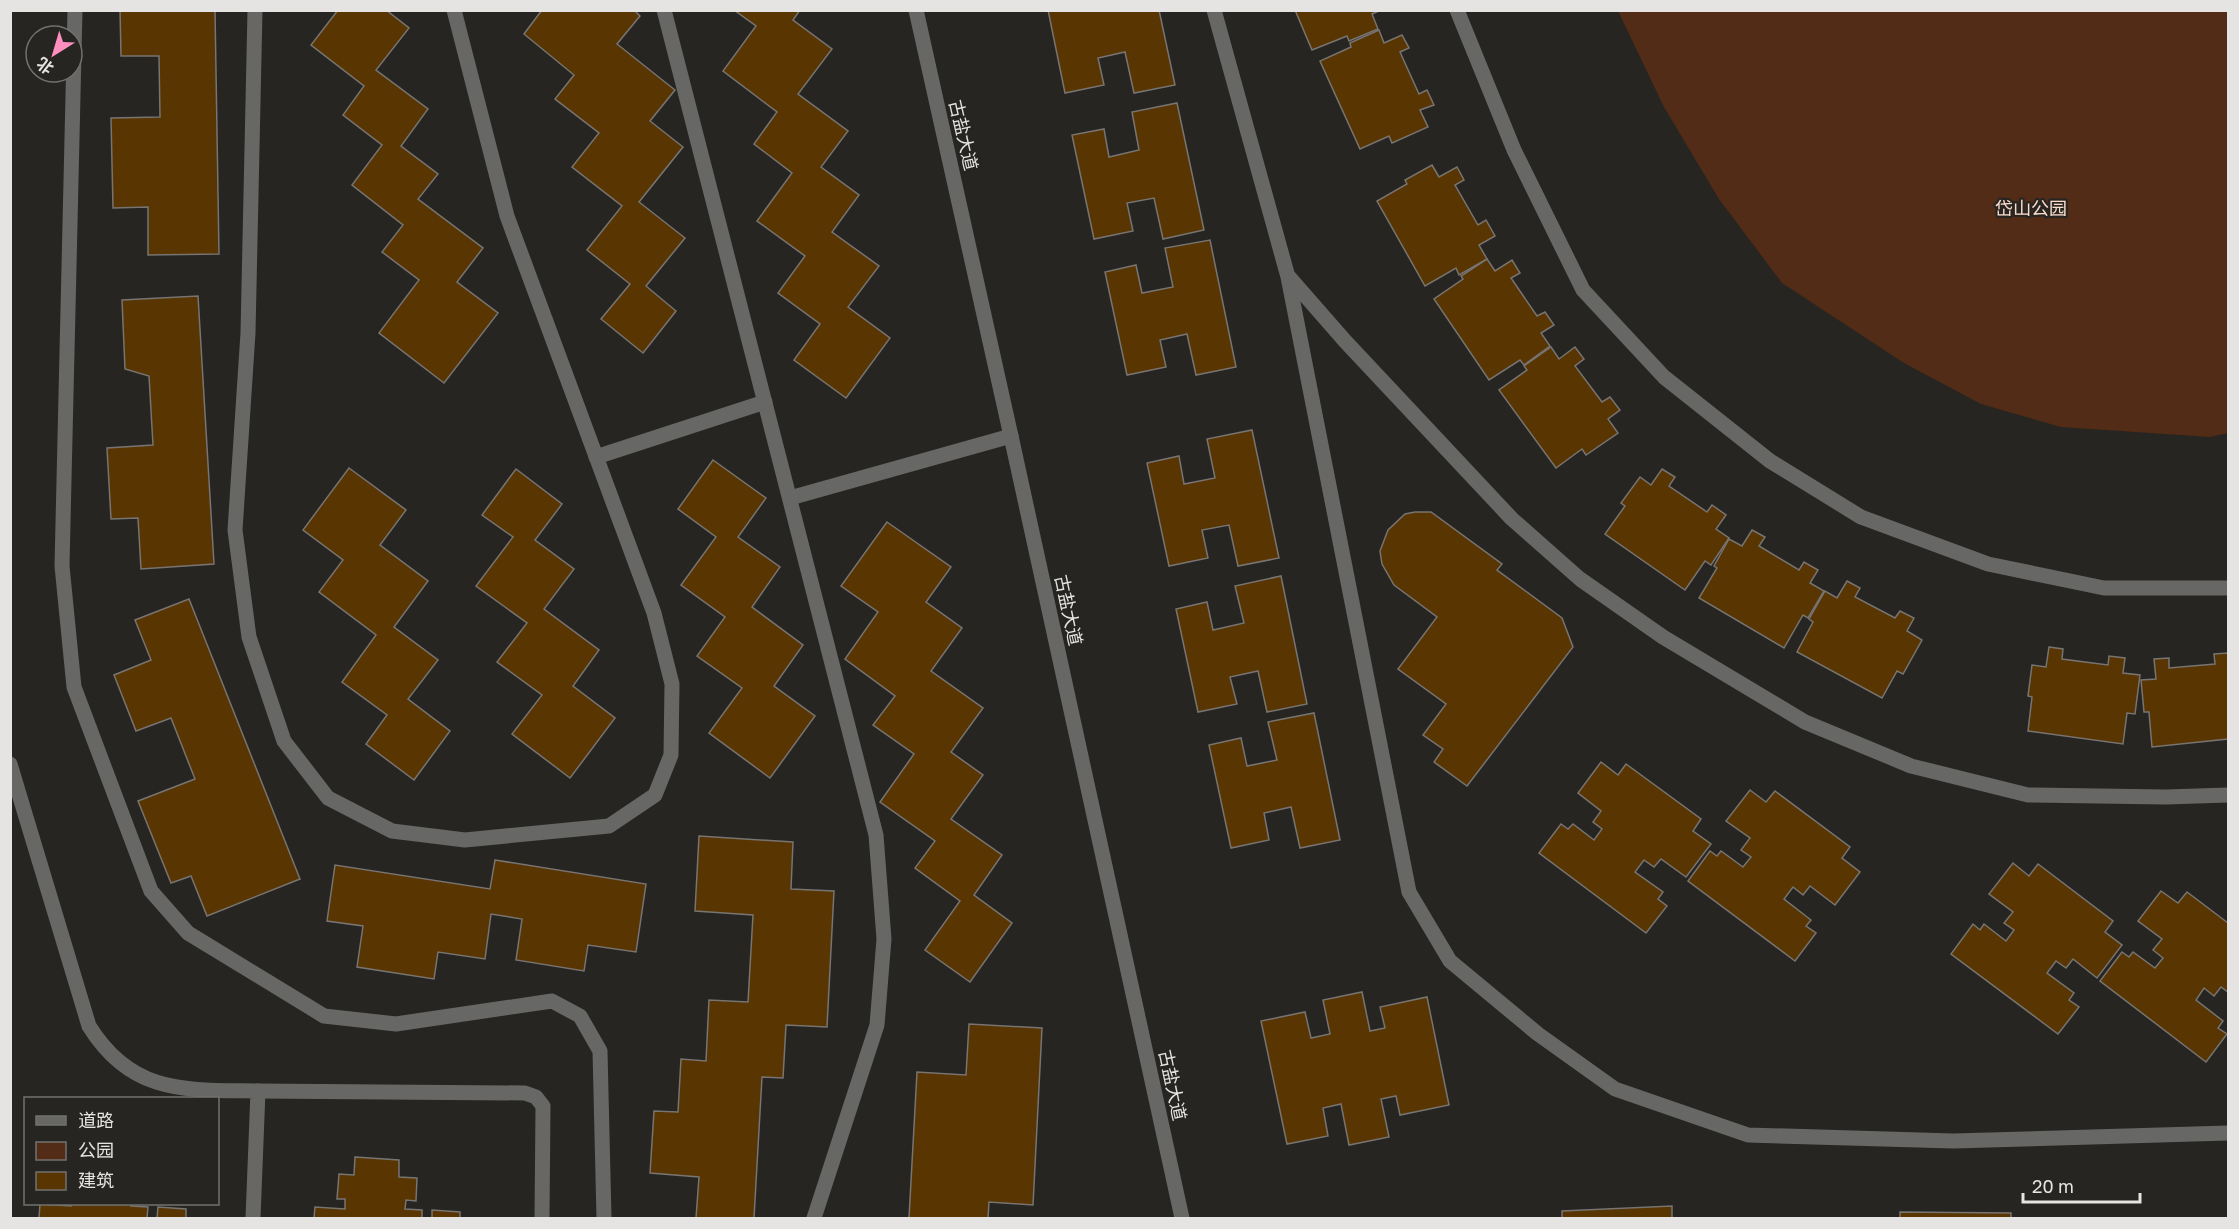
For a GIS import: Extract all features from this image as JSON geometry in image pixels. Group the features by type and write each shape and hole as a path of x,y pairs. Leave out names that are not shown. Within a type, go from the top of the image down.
{"street":[{"path":"75,10 62,566 74,687 151,891 188,933 324,1016 396,1024 552,1000 580,1016 600,1051 604,1218"},
{"path":"255,10 248,333 235,530 249,638 284,741 328,798 392,831 465,840 609,826 655,795 671,755 672,684 654,613 507,216 454,10"},
{"path":"664,10 876,835 884,939 877,1024 814,1218"},
{"name":"古盐大道","path":"916,10 1182,1218"},
{"path":"1214,10 1288,277 1409,892 1450,961 1538,1034 1615,1089 1748,1135 1953,1141 2229,1133"},
{"path":"1457,10 1514,150 1583,290 1664,377 1770,460 1861,517 1988,564 2104,588 2229,588"},
{"path":"1288,277 1512,519 1580,579 1663,637 1805,722 1911,766 2028,795 2166,797 2229,795"},
{"path":"596,456 765,402"},
{"path":"790,498 1011,436"},
{"path":"10,764 89,1026 100,1043 121,1065 159,1084 206,1090 525,1093 536,1097 543,1106 542,1218"},
{"path":"254,1218 258,1091"}],"green space":[{"name":"岱山公园","path":"1618,11 2228,11 2228,433 2210,437 2061,427 1981,404 1904,363 1782,283 1719,199 1664,107"}],"building":[{"path":"120,10 215,10 219,254 148,255 148,207 113,208 111,118 160,117 159,56 121,56"},
{"path":"338,10 386,10 409,28 376,70 428,109 401,146 438,174 418,199 483,248 457,282 498,313 444,383 379,333 419,280 382,252 403,225 352,185 382,145 343,115 364,86 311,45"},
{"path":"542,10 634,10 640,16 617,44 675,90 650,121 683,147 639,202 685,238 646,286 676,311 643,353 601,319 630,284 587,250 622,206 572,167 599,133 555,99 574,75 524,34"},
{"path":"734,10 800,10 793,20 832,49 798,94 848,131 821,167 859,195 832,232 879,266 848,307 890,338 846,398 794,360 820,324 778,293 805,256 757,221 792,173 754,144 777,112 723,71 756,26"},
{"path":"1048,10 1159,10 1175,85 1134,93 1125,52 1098,58 1104,85 1065,93"},
{"path":"1295,10 1381,10 1372,14 1378,29 1349,41 1347,36 1312,50"},
{"path":"1379,30 1384,43 1402,35 1409,48 1400,52 1419,94 1427,90 1434,105 1420,110 1428,127 1392,143 1389,136 1360,149 1320,61 1351,47 1350,43"},
{"path":"1177,103 1204,230 1163,239 1154,198 1127,203 1133,231 1094,239 1072,135 1104,129 1109,157 1139,150 1132,112"},
{"path":"1432,165 1439,177 1457,167 1464,180 1455,185 1478,225 1486,220 1495,236 1479,245 1487,259 1459,275 1456,268 1425,286 1377,201 1407,184 1405,180"},
{"path":"1210,240 1236,367 1196,375 1187,334 1160,340 1166,367 1127,375 1105,272 1136,265 1142,293 1173,287 1165,248"},
{"path":"1487,259 1495,271 1512,260 1520,273 1511,278 1537,316 1545,312 1554,325 1541,333 1550,346 1524,365 1520,360 1489,380 1434,299 1463,279 1461,276"},
{"path":"198,296 214,564 141,569 138,518 111,519 107,448 153,445 149,376 125,369 122,300"},
{"path":"1551,347 1559,359 1575,347 1584,359 1575,366 1602,402 1610,397 1620,410 1608,419 1618,433 1586,455 1582,449 1556,468 1499,390 1527,370 1524,366"},
{"path":"1252,430 1279,558 1238,566 1229,525 1202,530 1208,558 1169,566 1147,463 1179,456 1184,484 1215,478 1207,439"},
{"path":"713,460 766,498 738,537 780,567 752,607 803,645 774,686 815,716 770,778 709,733 742,688 697,656 725,617 681,585 716,537 678,509"},
{"path":"349,468 406,510 380,545 428,581 394,627 438,660 408,699 450,731 414,780 366,744 387,715 342,682 376,635 319,592 343,560 303,530"},
{"path":"516,469 562,504 535,540 574,569 544,609 599,650 573,686 615,718 570,778 512,734 542,695 497,662 527,623 476,586 513,537 482,515"},
{"path":"1662,469 1675,477 1669,486 1707,512 1712,505 1726,515 1716,529 1729,538 1711,565 1705,561 1685,590 1605,534 1625,506 1621,503 1640,477 1651,485"},
{"path":"1431,512 1502,564 1497,570 1562,618 1573,647 1467,786 1434,762 1443,749 1423,735 1446,704 1398,669 1437,617 1394,585 1382,564 1380,551 1388,530 1405,514"},
{"path":"887,522 951,567 926,602 962,628 931,671 983,708 951,752 983,775 951,819 1002,855 974,895 1012,923 970,982 925,950 960,901 915,868 935,841 880,802 914,754 873,725 895,696 845,659 878,612 841,586"},
{"path":"1752,530 1765,537 1759,546 1799,570 1804,562 1818,570 1810,583 1824,591 1808,618 1803,615 1784,648 1699,598 1717,568 1714,566 1729,539 1742,546"},
{"path":"1281,576 1307,704 1267,712 1258,671 1230,677 1237,704 1198,712 1176,609 1207,602 1213,630 1244,623 1235,586"},
{"path":"1847,581 1860,588 1855,597 1895,618 1900,611 1914,618 1907,631 1922,640 1903,674 1897,671 1882,698 1797,652 1813,622 1809,619 1825,591 1837,598"},
{"path":"189,599 300,879 207,916 191,876 171,883 138,801 195,779 171,718 136,731 114,675 151,660 135,620"},
{"path":"2049,647 2063,649 2062,659 2108,665 2109,656 2125,658 2123,673 2140,675 2135,714 2127,713 2123,744 2028,731 2032,697 2028,696 2032,665 2046,667"},
{"path":"2228,653 2228,739 2152,747 2149,712 2144,712 2141,680 2156,679 2154,659 2169,658 2169,668 2215,664 2214,654"},
{"path":"1314,713 1340,840 1300,848 1291,807 1264,813 1269,840 1231,848 1209,745 1241,738 1247,766 1277,760 1268,722"},
{"path":"1601,762 1618,775 1626,764 1701,819 1693,831 1711,844 1686,877 1661,859 1654,867 1644,860 1635,872 1663,892 1658,899 1667,906 1646,933 1539,853 1561,824 1568,829 1573,824 1594,840 1602,829 1593,822 1601,811 1578,793"},
{"path":"1750,790 1766,802 1775,791 1850,847 1842,858 1860,872 1835,905 1810,886 1803,895 1793,887 1784,899 1811,920 1806,926 1816,933 1795,961 1688,881 1710,851 1717,856 1721,851 1743,867 1751,857 1741,850 1750,838 1726,821"},
{"path":"699,836 793,842 791,889 834,891 827,1027 786,1025 783,1078 762,1077 754,1218 696,1218 699,1177 650,1173 654,1111 678,1112 681,1059 706,1061 709,1000 748,1002 753,915 695,911"},
{"path":"495,860 646,884 636,952 588,945 584,971 516,960 522,919 491,914 485,959 438,952 434,979 357,967 363,926 327,921 335,865 490,889"},
{"path":"2013,863 2029,876 2038,864 2113,921 2105,932 2122,945 2097,978 2073,959 2066,968 2056,961 2047,973 2074,993 2069,1000 2079,1007 2058,1034 1951,954 1973,924 1980,930 1984,924 2006,941 2014,930 2004,923 2013,912 1989,894"},
{"path":"2161,891 2178,903 2187,892 2228,923 2228,992 2221,987 2214,996 2204,988 2196,1000 2223,1021 2218,1028 2227,1034 2206,1062 2100,981 2122,952 2129,957 2133,952 2155,968 2163,958 2153,950 2162,939 2138,921"},
{"path":"1362,992 1370,1031 1385,1028 1380,1007 1427,997 1449,1105 1400,1115 1396,1096 1381,1099 1389,1137 1349,1145 1341,1104 1323,1108 1328,1136 1287,1144 1261,1021 1305,1012 1311,1038 1330,1034 1323,1000"},
{"path":"969,1024 1042,1028 1033,1205 989,1202 988,1218 909,1218 917,1072 966,1075"},
{"path":"355,1157 399,1160 399,1177 417,1178 416,1201 406,1200 405,1209 422,1210 422,1218 314,1218 315,1207 345,1209 345,1199 337,1199 339,1174 354,1175"},
{"path":"40,1205 148,1207 147,1218 39,1218"},
{"path":"1672,1206 1672,1218 1562,1218 1562,1211"},
{"path":"158,1207 186,1209 186,1218 157,1218"},
{"path":"432,1210 460,1212 460,1218 432,1218"},
{"path":"1900,1212 2011,1213 2011,1218 1900,1218"}]}
